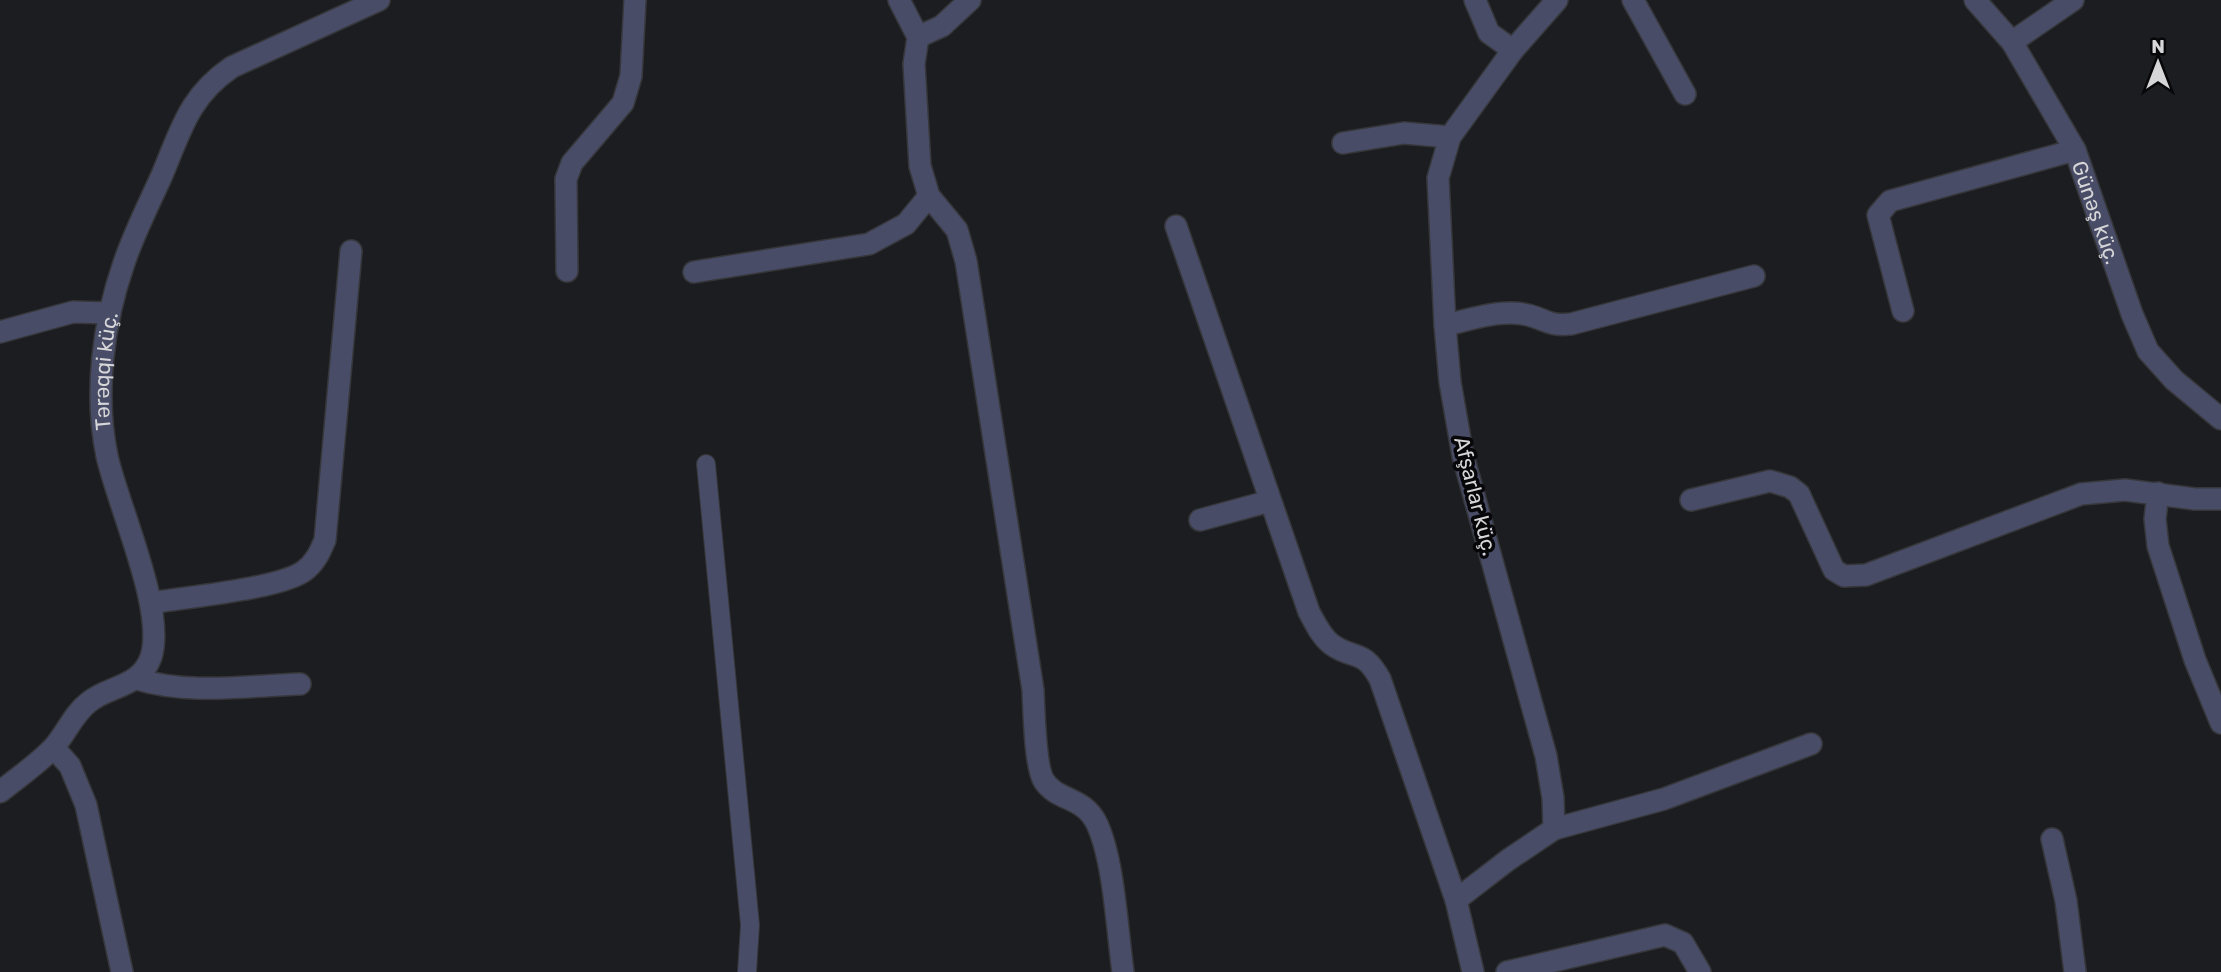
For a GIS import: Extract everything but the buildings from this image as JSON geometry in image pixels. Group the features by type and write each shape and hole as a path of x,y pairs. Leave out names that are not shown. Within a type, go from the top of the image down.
{"street":[{"name":"Tərəqqi küç.","path":"137,679 151,657 151,603 107,457 102,420 102,379 110,313 124,262 187,115 212,80 232,67 379,0"},
{"path":"567,271 566,179 572,163 623,103 631,76 635,0"},
{"path":"899,0 918,37 914,64 920,166 929,196 957,230 966,261 1033,691 1039,762 1044,781 1059,794 1088,809 1097,823 1106,846 1123,972"},
{"path":"918,37 942,26 970,0"},
{"path":"1475,0 1489,33 1513,50"},
{"name":"Afşarlar küç.","path":"1555,829 1546,755 1463,456 1450,382 1438,178 1450,137 1513,50 1557,0"},
{"path":"1633,0 1685,94"},
{"name":"Günəş küç.","path":"1975,0 2012,43 2075,150 2132,314 2148,351 2174,380 2221,418"},
{"path":"2012,43 2073,0"},
{"path":"1343,143 1404,134 1450,137"},
{"path":"1903,311 1878,215 1890,201 2075,150"},
{"path":"694,272 869,244 906,224 929,196"},
{"path":"1176,226 1309,612 1323,637 1334,646 1360,655 1371,663 1380,679 1456,900 1473,972"},
{"path":"151,603 283,581 304,571 317,557 325,540 351,251"},
{"path":"1445,325 1507,313 1528,314 1554,325 1571,324 1754,276"},
{"path":"0,332 73,312 110,313"},
{"path":"1691,500 1770,481 1790,487 1798,494 1834,570 1844,576 1866,575 2081,494 2125,490 2196,499 2221,499"},
{"path":"2158,493 2155,519 2158,546 2195,660 2221,723"},
{"path":"1200,520 1270,501"},
{"path":"0,792 54,748 72,719 89,701 137,679 161,687 192,688 300,684"},
{"path":"1456,900 1508,860 1555,829 1664,799 1811,744"},
{"path":"54,748 69,766 86,805 122,972"},
{"path":"2052,839 2066,901 2075,972"},
{"path":"1507,972 1665,935 1683,943 1700,972"}],"lane":[{"path":"706,464 750,925 747,972"}]}
